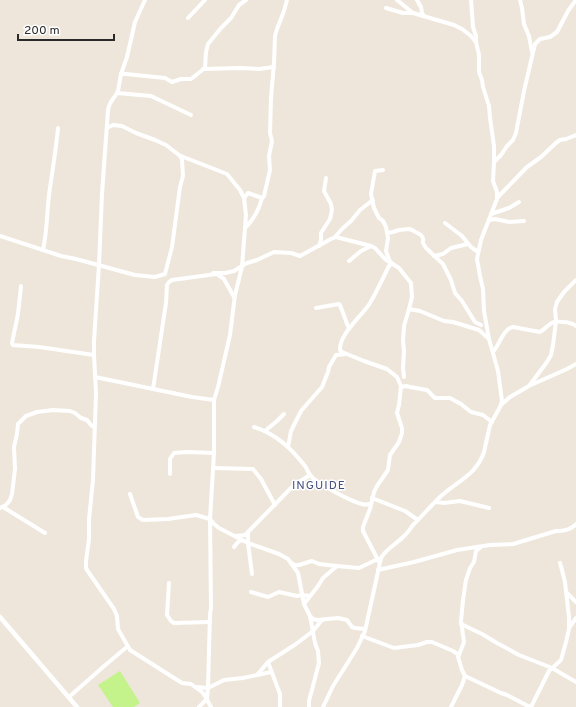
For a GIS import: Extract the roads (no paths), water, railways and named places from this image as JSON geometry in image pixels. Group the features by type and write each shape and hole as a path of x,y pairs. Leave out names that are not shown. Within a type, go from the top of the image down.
{"street":[{"path":"145,0 135,22 117,94 109,104 102,194 94,355 96,393 93,480 86,567 116,613 118,630 131,651 156,665 182,683 189,683 202,692 211,707"},
{"path":"188,18 205,0"},
{"path":"121,74 165,78 172,82 191,78 205,66 206,52 209,43 231,18 240,5 246,0"},
{"path":"244,229 252,221 261,204 270,170 269,156 272,141 270,133 271,98 275,36 287,0"},
{"path":"398,0 413,13"},
{"path":"417,0 424,16"},
{"path":"471,0 473,27 479,54 482,88 489,106 494,146 493,181 497,199"},
{"path":"520,0 524,24 529,38 530,47 533,52"},
{"path":"494,162 513,140 516,132 536,42 540,39 554,36 558,32 568,10 576,0"},
{"path":"386,8 403,13 413,13 454,25 471,36 476,42"},
{"path":"203,69 259,69 274,67"},
{"path":"117,94 154,97 191,115"},
{"path":"107,128 113,125 122,126 166,145 179,155 227,174 240,190 244,198 246,215 242,267 234,298 230,335 214,400 214,453 210,519 211,586 208,688 207,699 199,707"},
{"path":"44,250 49,195 58,128"},
{"path":"502,404 498,371 484,315 483,286 480,279 478,263 478,252 481,240 497,199 527,167 541,157 557,142 576,136"},
{"path":"0,236 60,256 140,276 154,277 165,274 172,247 180,187 183,176 182,158 179,155"},
{"path":"323,707 333,686 350,661 365,629 378,570 378,560 363,530 372,498 377,486 388,470 390,455 399,442 402,433 402,428 397,413 400,405 401,387 397,377 387,370 340,351 339,348 343,337 370,302 391,262 386,250 388,242 386,227 374,208 371,191 375,170 383,170"},
{"path":"319,246 321,233 330,219 332,210 331,204 324,191 326,178"},
{"path":"240,190 262,198"},
{"path":"244,198 248,193"},
{"path":"216,274 213,273 234,271 247,263 257,260 272,252 288,253 300,256 335,237 352,221 360,210 373,200"},
{"path":"491,214 509,208 519,202"},
{"path":"489,220 495,219 509,222 524,221"},
{"path":"445,223 478,252"},
{"path":"387,233 412,230 422,237 424,246 427,250 443,264 451,280 454,291 472,318 476,323 482,325"},
{"path":"335,237 375,248 380,254 401,270 412,284 412,297 404,326 404,377"},
{"path":"434,256 443,254 451,248 468,244"},
{"path":"349,261 361,251 371,246"},
{"path":"153,389 166,303 167,285 169,282 172,280 216,274 224,279 234,298"},
{"path":"529,386 549,359 553,345 556,321 555,309 557,302 564,292 576,280"},
{"path":"21,286 18,314 12,342 13,344 94,355"},
{"path":"316,308 339,304 349,329"},
{"path":"409,309 444,321 453,322 481,331 489,339"},
{"path":"475,329 482,325 484,315"},
{"path":"493,352 499,345 505,332 513,327 540,332 556,321 571,323 576,326"},
{"path":"288,447 291,431 302,411 322,387 329,367 336,355 349,354"},
{"path":"130,494 138,517 143,520 168,519 196,515 210,519 219,528 248,543 279,554 295,565 312,561 319,564 359,568 378,560 387,550 401,539 450,488 466,478 479,462 484,452 489,427 502,404 510,397 529,386 576,364"},
{"path":"95,377 192,397 214,400"},
{"path":"401,387 406,386 427,390 435,398 450,398 462,404 471,412 483,414 492,422"},
{"path":"500,391 510,397"},
{"path":"45,533 1,508 8,503 12,494 15,469 14,447 18,424 26,416 37,412 53,410 70,411 75,413 87,420 94,427"},
{"path":"265,431 277,422 284,414"},
{"path":"83,419 90,418 95,415"},
{"path":"254,427 272,434 288,447 310,474 327,488 355,502 371,504"},
{"path":"170,474 170,459 174,453 214,453"},
{"path":"213,468 253,469 261,479 275,505"},
{"path":"234,535 245,535 293,486 310,474"},
{"path":"372,498 405,511 418,520"},
{"path":"436,502 444,503 460,501 489,508"},
{"path":"378,570 449,552 490,545 513,544 556,531 574,529 576,524"},
{"path":"248,532 252,574"},
{"path":"234,547 242,540"},
{"path":"451,707 465,676 458,655 464,642 461,624 466,580 470,568 474,562 476,551 483,546"},
{"path":"292,562 298,574 304,604 310,616 318,651 319,663 309,701 309,707"},
{"path":"465,676 530,707 546,676 561,660 569,629 564,576 560,563"},
{"path":"304,604 323,578 337,566"},
{"path":"169,582 167,614 171,621 174,623 210,622"},
{"path":"251,592 266,597 279,592 298,596 310,596"},
{"path":"566,593 576,602"},
{"path":"310,616 313,619 322,620 338,618 347,620 355,628 365,629"},
{"path":"0,617 77,707"},
{"path":"569,629 576,618"},
{"path":"257,675 268,662 313,631 322,620"},
{"path":"461,624 519,655 552,668 576,682"},
{"path":"362,636 394,648 432,642 458,655"},
{"path":"69,697 128,646"},
{"path":"268,662 280,694 280,707"},
{"path":"194,687 208,688 224,680 244,678 271,672"}],"district":[{"name":"INGUIDE","path":"319,486"}]}
